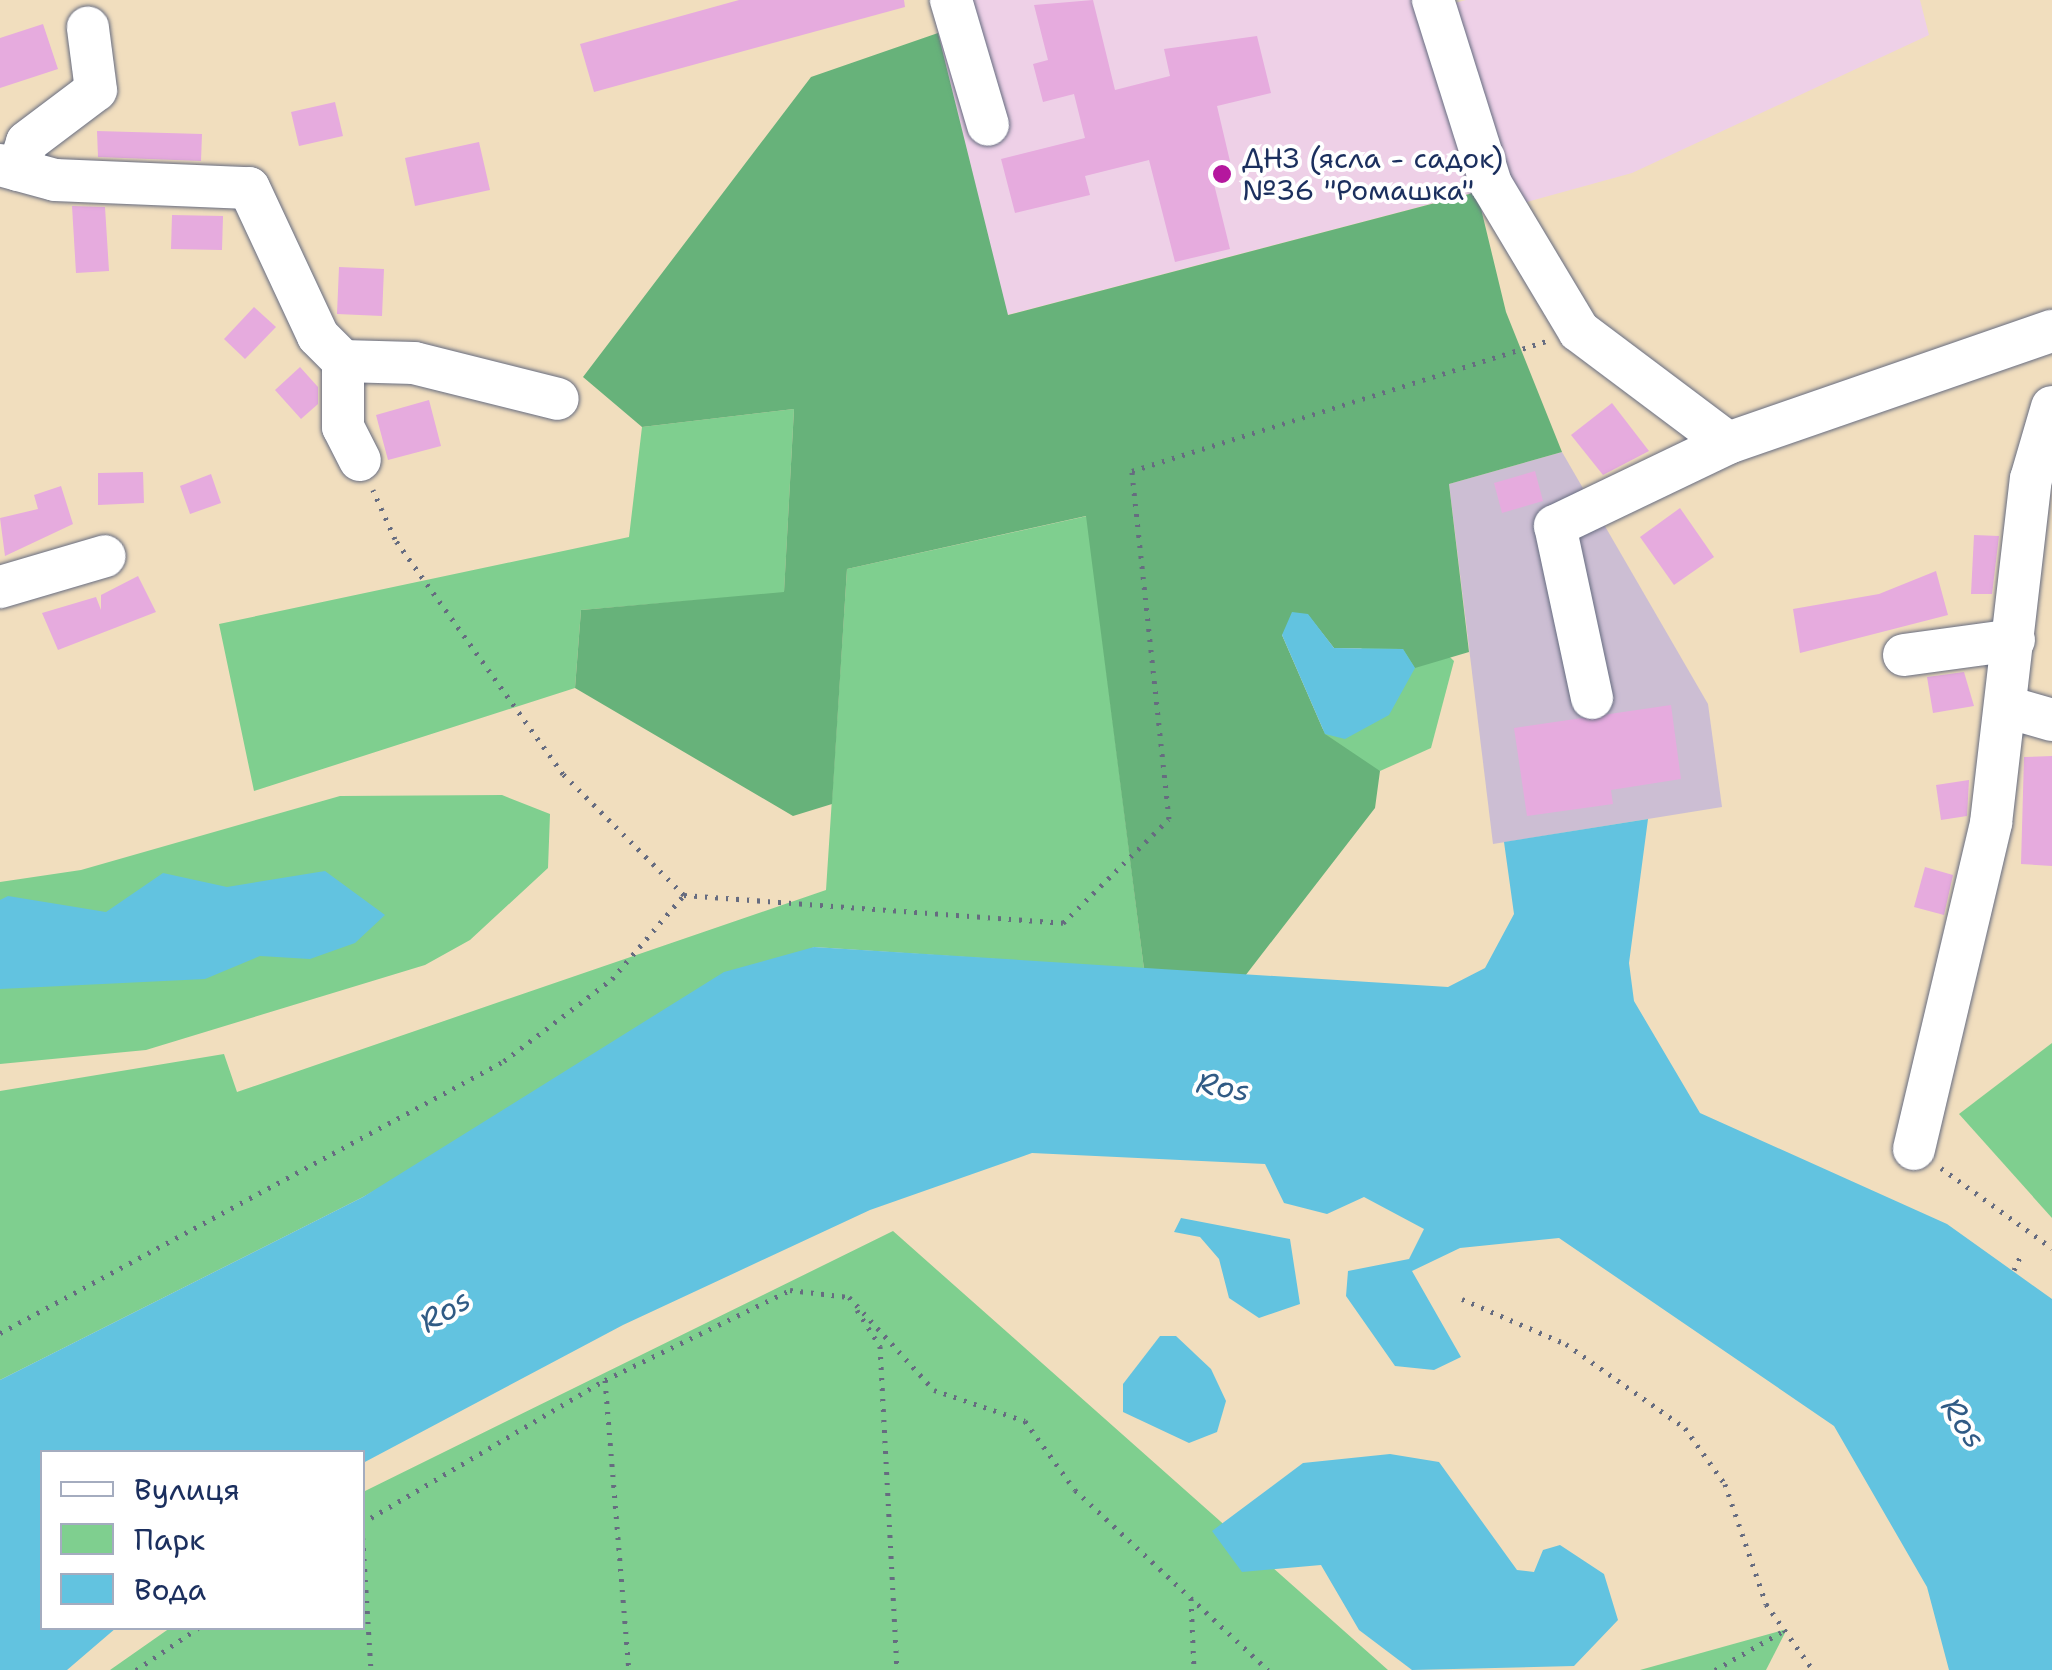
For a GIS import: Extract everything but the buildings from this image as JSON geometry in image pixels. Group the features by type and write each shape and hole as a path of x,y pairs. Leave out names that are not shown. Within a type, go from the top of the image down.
{"street":[{"path":"951,0 988,125"},
{"path":"1433,0 1490,184 1578,331 1728,443"},
{"path":"9,167 27,142 96,90 88,28"},
{"path":"9,167 249,188 318,336 343,361 414,363 558,399"},
{"path":"1592,698 1555,526 1728,443 2052,331"},
{"path":"343,361 344,427 360,460"},
{"path":"1914,1149 1991,823 2031,478 2052,407"},
{"path":"0,587 105,556"},
{"path":"1904,655 2014,640"},
{"path":"2006,708 2052,720"}],"path":[{"path":"360,460 395,539 492,681 563,774 684,895 1063,923 1169,819 1132,471 1578,331"},
{"path":"0,1333 504,1060 612,979 684,895"},
{"path":"1914,1149 2052,1248"},
{"path":"2014,1270 2020,1256"},
{"path":"365,1523 605,1380 790,1290 848,1297 934,1390 1025,1421 1075,1490 1268,1670"},
{"path":"848,1297 880,1346 897,1670"},
{"path":"1462,1299 1566,1344 1685,1428 1725,1484 1766,1604 1813,1670"},
{"path":"605,1380 629,1670"},
{"path":"365,1573 371,1670"},
{"path":"1191,1598 1194,1670"},
{"path":"1715,1670 1787,1629"},
{"path":"136,1670 195,1630"}],"shaded area":[{"name":"ДНЗ (ясла - садок) №36 \"Ромашка\"","path":"930,0 1425,0 1429,10 1466,0 1920,0 1929,35 1632,173 1483,214 1476,192 1007,315"},
{"path":"1562,452 1708,704 1722,807 1493,844 1449,484"}],"green space":[{"path":"938,33 1008,315 1477,192 1506,312 1562,452 1449,484 1469,652 1415,668 1403,649 1334,648 1308,615 1282,635 1325,734 1380,771 1375,808 1245,976 1144,969 1086,516 847,569 832,804 793,816 575,688 581,610 784,592 794,409 642,427 583,377 811,77"},
{"path":"794,409 784,593 581,610 575,688 254,791 219,624 629,537 642,427"},
{"path":"1087,516 1144,969 814,947 363,1197 0,1380 0,1091 224,1054 237,1092 826,890 847,569"},
{"path":"1386,596 1454,661 1431,748 1380,771 1311,757"},
{"path":"502,795 550,814 548,868 470,940 425,965 146,1050 0,1064 0,882 81,870 340,796"},
{"path":"2052,1043 2052,1218 1959,1114"},
{"path":"893,1231 1388,1670 110,1670 167,1630 365,1630 365,1491"},
{"path":"1787,1629 1766,1670 1640,1670"}],"water":[{"path":"1292,612 1308,614 1334,648 1403,649 1415,668 1389,715 1345,739 1325,734 1282,635"},
{"name":"Ros","path":"1648,819 1629,963 1634,1001 1700,1113 1947,1224 2052,1299 2052,1670 1949,1670 1927,1587 1834,1426 1559,1238 1460,1248 1412,1271 1461,1357 1434,1370 1395,1366 1346,1296 1348,1271 1409,1259 1424,1229 1364,1197 1327,1214 1284,1203 1265,1164 1032,1153 870,1210 623,1325 365,1462 365,1450 40,1450 40,1630 114,1630 67,1670 0,1670 0,1380 363,1197 724,972 814,947 1448,987 1485,968 1514,914 1504,842"},
{"path":"325,871 385,915 355,943 310,959 260,956 205,979 0,989 0,900 8,896 106,912 163,873 227,887"},
{"path":"1181,1218 1290,1239 1300,1304 1259,1318 1229,1298 1219,1259 1200,1237 1174,1232"},
{"path":"1160,1336 1176,1336 1211,1369 1226,1401 1217,1432 1189,1443 1123,1412 1123,1384"},
{"path":"1390,1454 1439,1462 1517,1570 1534,1572 1543,1550 1560,1545 1604,1574 1618,1620 1574,1666 1412,1670 1359,1630 1321,1565 1242,1572 1212,1531 1303,1463"}],"place":[{"name":"ДНЗ (ясла - садок) №36 \"Ромашка\"","path":"1222,174"}]}
